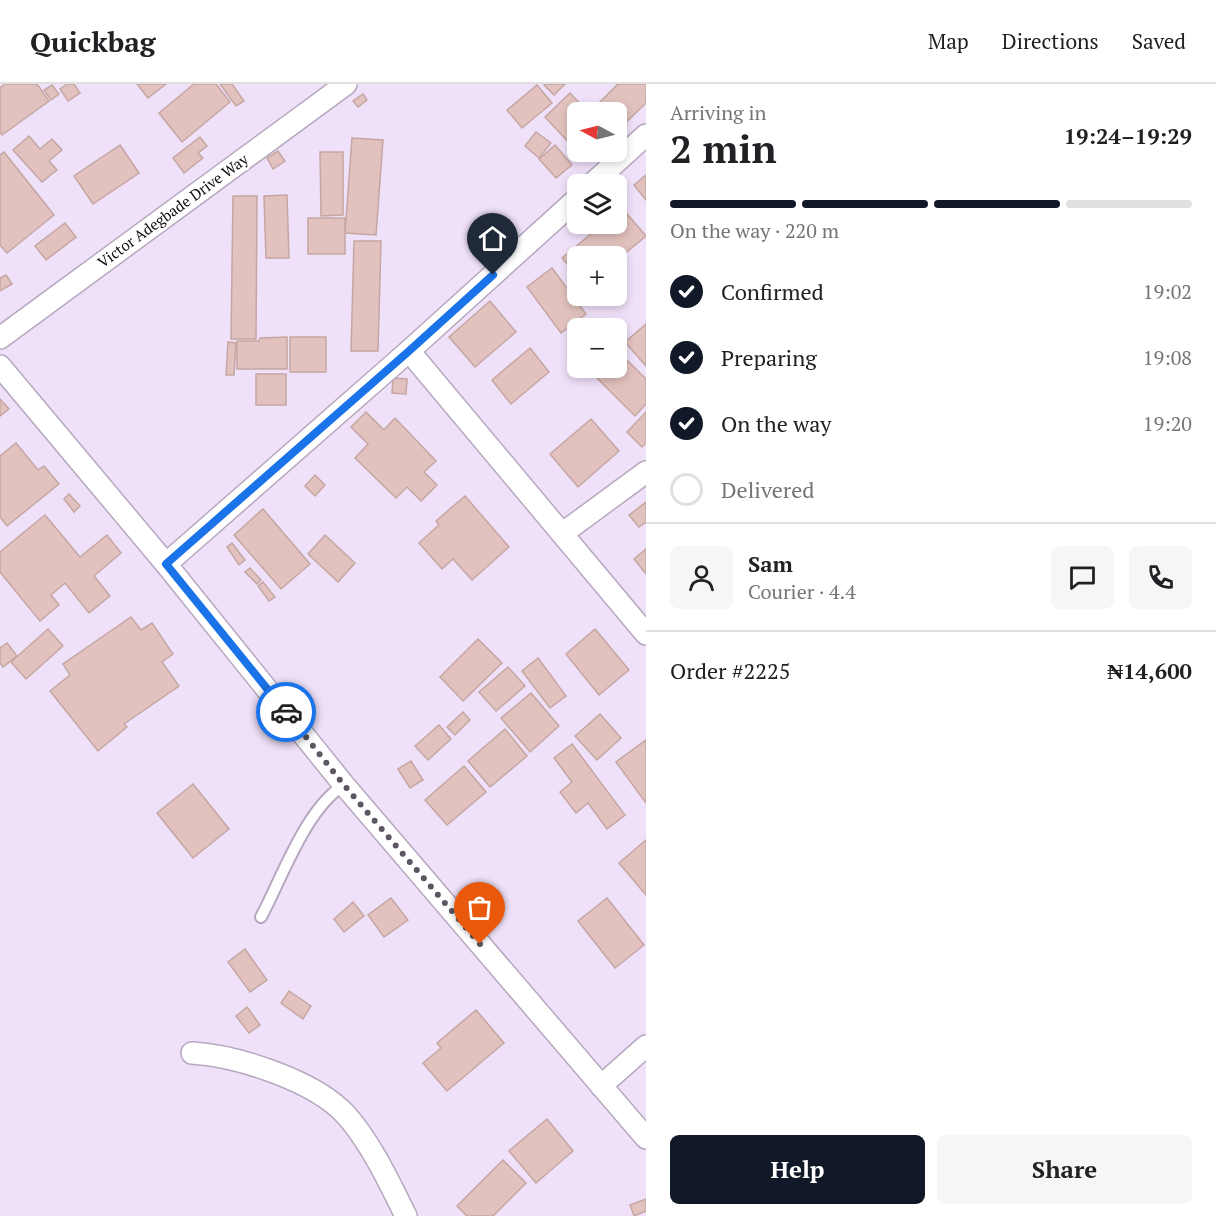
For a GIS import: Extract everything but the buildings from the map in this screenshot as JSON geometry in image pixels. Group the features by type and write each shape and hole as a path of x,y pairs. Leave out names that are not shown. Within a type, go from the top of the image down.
{"street":[{"name":"Victor Adegbade Drive Way","path":"0,338 346,84"},
{"path":"603,174 646,135"},
{"path":"166,564 409,351 567,208"},
{"path":"409,351 646,634"},
{"path":"0,366 166,564 344,785 646,1138"},
{"path":"562,532 646,472"},
{"path":"601,1086 646,1046"},
{"path":"192,1053 210,1054 243,1062 290,1079 324,1096 347,1116 375,1156 406,1216"}],"lane":[{"path":"261,917 299,839 317,810 332,793 344,785"}],"way so far":[{"path":"286,712 344,785 480,944"}],"route":[{"path":"286,712 166,564 493,275"}]}
